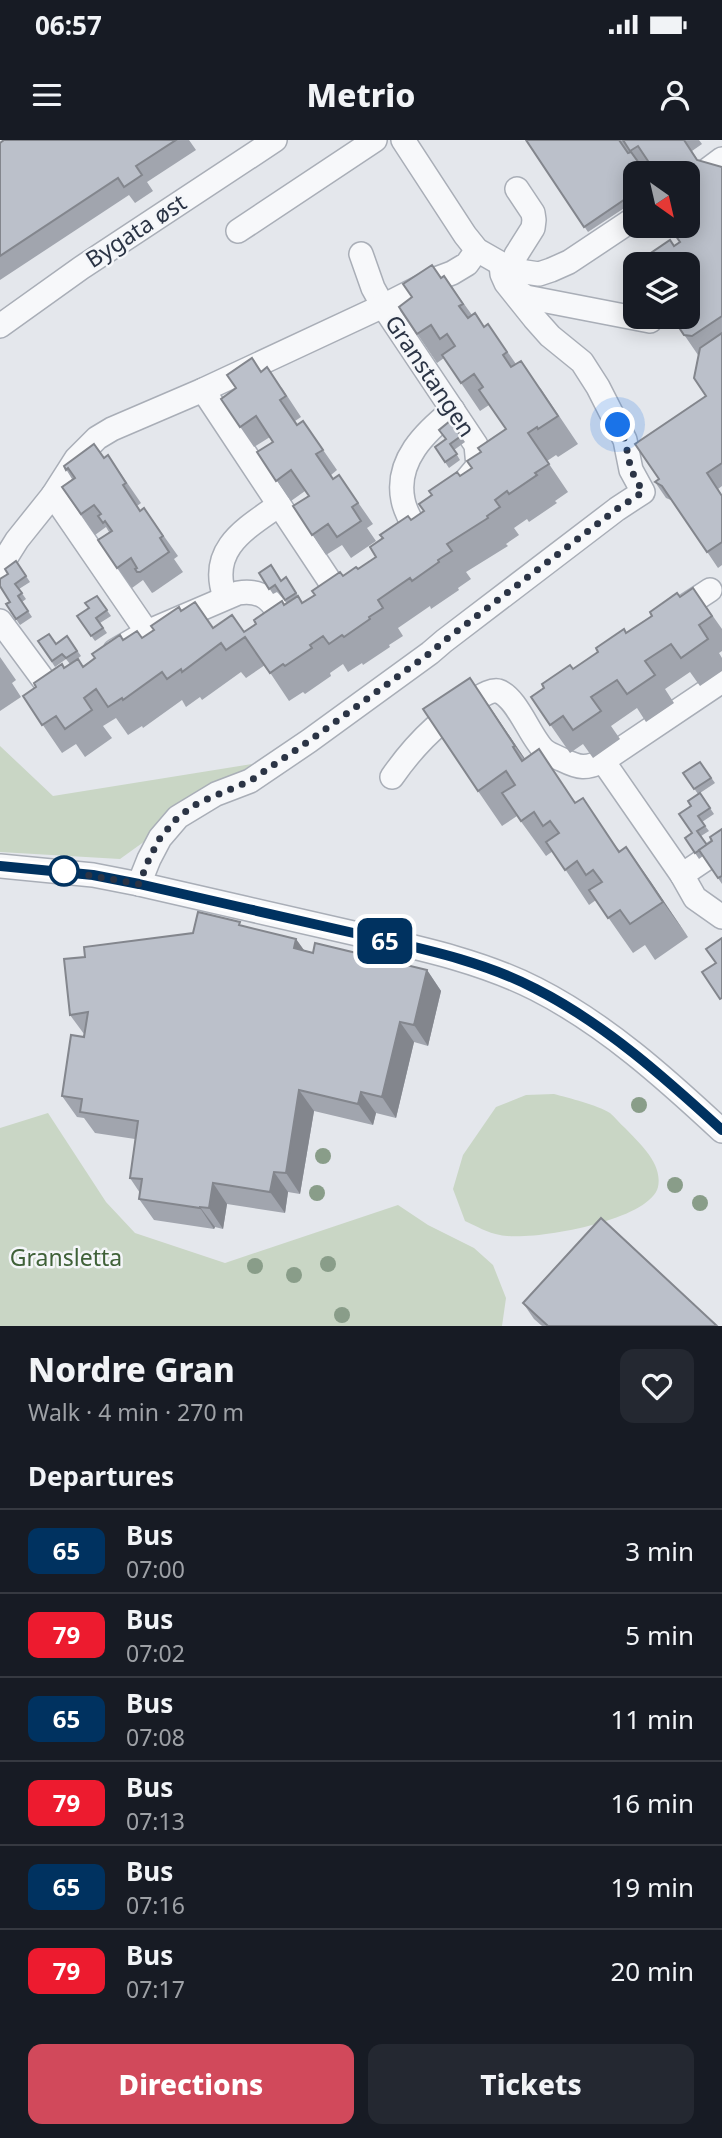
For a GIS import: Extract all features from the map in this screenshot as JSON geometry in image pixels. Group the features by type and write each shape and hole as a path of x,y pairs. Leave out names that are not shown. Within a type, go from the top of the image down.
{"street":[{"name":"Bygata øst","path":"0,326 81,268 275,140"},
{"path":"238,231 374,140"},
{"path":"403,140 465,235 477,250 507,272 526,297 623,316"},
{"path":"507,272 533,228 534,220 533,213 517,189"},
{"path":"507,272 539,274 551,270 569,262 623,226"},
{"name":"Granstangen","path":"0,567 17,540 53,495 76,458 97,438 383,306 467,264 477,250"},
{"path":"361,254 373,288 383,306"},
{"path":"139,884 160,838 178,817 198,803 250,781 309,741 643,492 631,470 625,440 593,379 582,362 550,336 507,272"},
{"name":"Granstangen","path":"383,306 476,445 478,466 452,496"},
{"path":"202,390 335,589"},
{"path":"396,546 423,524 403,501 401,482 406,465 423,436 453,410"},
{"path":"53,495 147,632"},
{"path":"225,597 220,583 226,551 245,529 279,505"},
{"path":"263,632 284,622 356,575"},
{"path":"0,621 51,690 147,632 225,597 251,590 274,604 284,622"},
{"path":"654,627 710,590"},
{"path":"392,777 408,754 438,724 469,702 489,692 498,691 508,698 544,750 575,766 589,767 603,761 722,681"},
{"path":"521,716 543,701"},
{"path":"603,761 695,898 722,917"},
{"path":"682,875 722,848"},
{"path":"0,866 93,875 139,884 415,947 488,968 533,987 577,1012 626,1048 722,1130"}],"green space":[{"path":"0,746 53,796 252,764 120,859 0,852"},
{"path":"554,1094 610,1113 637,1140 649,1154 659,1178 658,1187 650,1199 634,1210 612,1219 561,1232 536,1235 500,1235 465,1221 453,1189 463,1155 496,1107 526,1095"},
{"name":"Gransletta","path":"48,1113 106,1202 135,1233 225,1263 398,1205 428,1225 474,1248 493,1265 506,1298 502,1326 0,1326 0,1128"}],"building":[{"path":"4,140 176,140 136,166 142,175 124,187 118,178 0,256 0,143"},
{"path":"526,140 619,140 637,161 623,161 623,200 584,227"},
{"path":"623,140 684,140 697,160 722,167 722,316 692,336 684,335 680,329 700,329 700,252 652,252 670,240 674,246 680,242 677,238 700,238 700,161 648,161 638,146 630,151"},
{"path":"432,265 441,278 444,276 463,304 459,306 468,318 475,313 484,327 488,324 507,352 503,355 511,367 521,361 558,416 528,433 549,464 509,494 507,491 495,500 500,507 487,516 488,518 447,544 452,551 412,581 410,578 378,600 383,608 344,637 342,635 329,644 323,636 310,645 312,648 270,673 245,637 226,650 221,643 182,672 181,669 167,679 162,672 123,700 122,698 108,707 96,689 84,698 92,710 65,729 56,716 42,725 23,696 36,687 34,683 62,664 64,668 78,659 83,667 95,658 92,654 120,635 123,640 137,631 142,638 154,630 151,626 179,607 181,611 195,602 213,628 232,615 244,632 256,624 254,620 282,601 284,605 298,596 302,603 315,595 312,591 340,572 343,576 376,557 370,547 383,538 380,535 408,516 411,520 424,511 419,504 432,495 429,491 457,472 460,476 472,468 467,461 481,452 478,448 506,429 479,390 483,387 474,374 461,383 442,355 455,346 447,334 440,339 431,325 417,334 399,307 412,297 403,284"},
{"path":"722,333 722,463 707,473 722,496 722,542 707,552 662,486 655,482 659,479 635,444 706,396 694,378 700,348"},
{"path":"252,358 261,372 267,367 286,396 280,400 297,425 303,421 323,450 316,454 333,479 339,475 358,503 352,507 361,521 337,537 328,524 312,535 293,506 309,496 291,470 276,481 257,452 273,442 256,416 240,427 221,399 236,388 227,375"},
{"path":"450,421 461,436 450,444 457,454 445,462 435,447 446,439 439,430"},
{"path":"94,444 104,458 108,455 140,511 144,508 163,536 160,538 169,552 140,572 135,569 137,568 131,558 117,568 98,540 112,531 98,516 101,514 94,505 81,514 62,487 75,478 64,466"},
{"path":"16,561 26,576 15,584 22,593 18,596 28,611 16,619 6,604 10,602 0,586 0,579 8,574 5,569"},
{"path":"271,565 281,581 286,577 296,593 285,600 275,585 269,589 259,573"},
{"path":"693,588 712,616 699,625 708,639 681,658 671,644 645,661 655,675 627,694 617,680 591,697 601,711 573,730 563,716 550,725 531,697 544,688 542,684 570,665 573,669 598,652 596,648 624,629 626,633 652,616 650,612 677,593 680,597"},
{"path":"97,596 107,610 96,618 103,628 91,636 77,616 89,608 85,603"},
{"path":"49,634 56,644 67,636 77,651 66,658 62,654 52,661 38,641"},
{"path":"470,678 522,761 539,749 575,803 583,798 619,852 626,847 663,902 630,924 620,910 608,918 589,890 602,882 593,870 586,875 577,861 565,870 546,842 559,833 550,821 543,826 534,812 521,821 502,793 515,785 506,771 478,791 423,709"},
{"path":"700,762 711,778 694,789 683,773"},
{"path":"700,793 710,808 698,816 705,826 697,831 707,845 695,853 685,838 692,833 679,814 691,806 688,801"},
{"path":"722,829 722,876 718,878 699,850 712,841 710,837"},
{"path":"198,912 296,939 294,948 313,953 315,943 427,970 414,1025 400,1022 382,1097 361,1092 358,1104 299,1090 286,1173 274,1172 270,1192 213,1183 209,1208 139,1199 142,1179 130,1178 138,1121 80,1112 82,1099 62,1096 71,1035 84,1037 88,1012 70,1015 64,959 85,957 84,947 193,933"},
{"path":"722,938 720,999 702,972 716,963 706,949"},
{"path":"601,1218 717,1326 548,1326 523,1303"}],"bus line":[{"name":"65","path":"0,866 93,875 139,884 415,947 488,968 533,987 577,1012 626,1048 722,1130"}],"route":[{"path":"64,871 139,884 160,838 178,817 216,794 250,781 309,741 643,492 631,470 625,440 618,425"}]}
